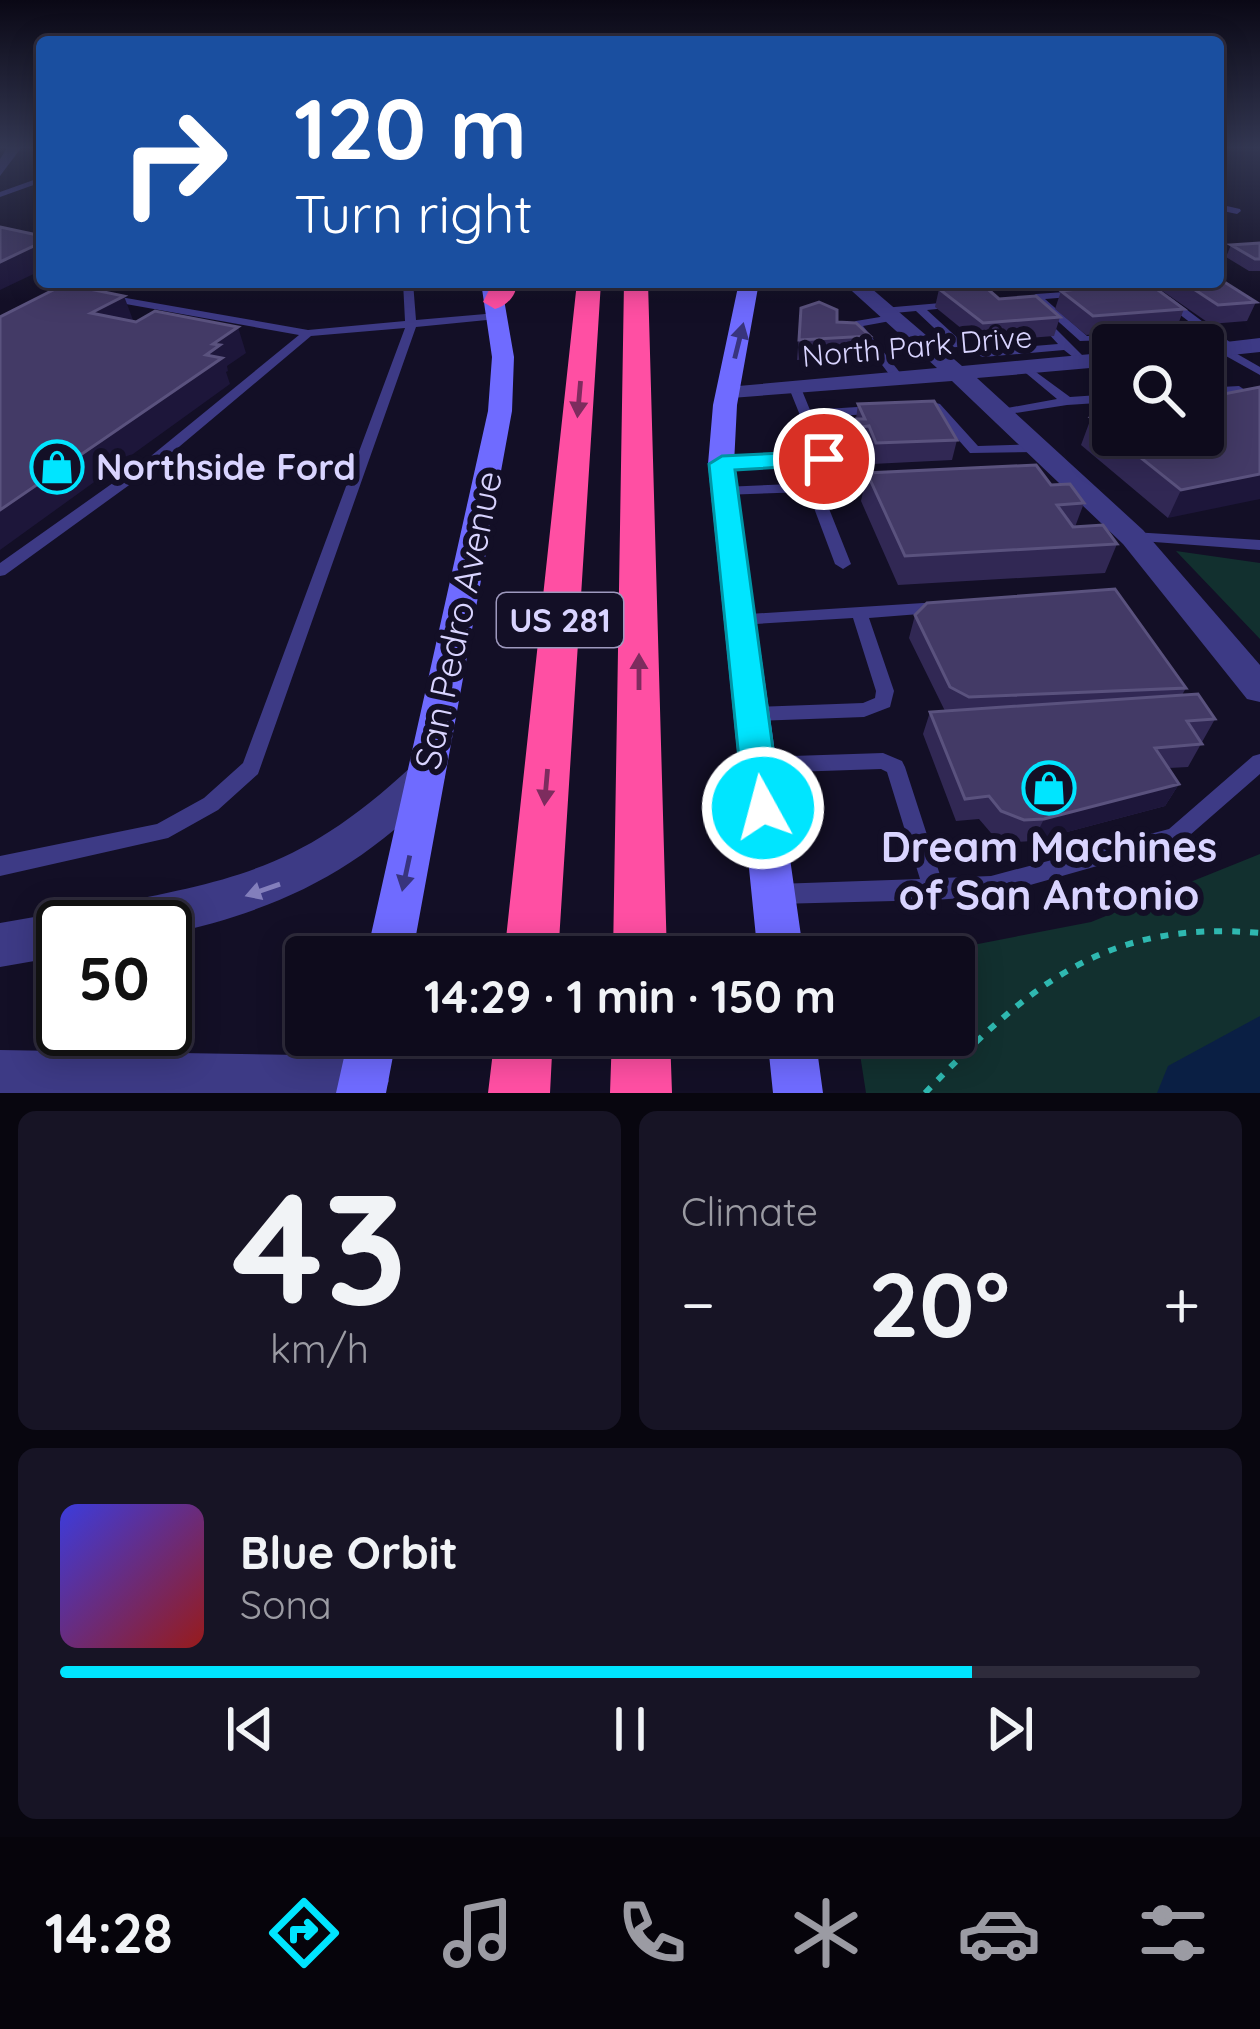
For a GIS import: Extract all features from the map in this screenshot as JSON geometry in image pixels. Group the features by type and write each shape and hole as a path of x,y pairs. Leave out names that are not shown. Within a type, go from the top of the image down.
{"highway":[{"name":"US 281","path":"533,936 588,288"},
{"name":"US 281","path":"636,288 640,936"},
{"path":"519,1093 522,1056"}],"main road":[{"path":"748,288 727,394 722,477 779,936"},
{"name":"San Pedro Avenue","path":"393,936 500,411 503,357 497,296"},
{"path":"794,1056 798,1093"}],"street":[{"path":"861,288 898,312 927,347 1037,448 1053,477 1133,538 1260,688"},
{"path":"1224,348 1260,345"},
{"name":"North Park Drive","path":"727,394 1024,367 1081,350 1092,353"},
{"path":"192,907 266,891 358,842 426,777"},
{"path":"0,945 36,939"},
{"path":"5,1081 366,1070"}],"lane":[{"path":"1224,208 1238,211"},
{"path":"0,866 161,832 212,804 251,768 411,325 408,288"},
{"path":"1151,288 1191,324"},
{"path":"1081,350 1036,297 1106,292"},
{"path":"90,295 308,333 411,325 497,296"},
{"path":"899,379 856,324 898,312 976,303"},
{"path":"1025,306 1081,350"},
{"path":"898,312 983,354 1092,348"},
{"path":"0,571 156,459 308,333"},
{"path":"927,347 958,344"},
{"path":"1224,352 1260,372"},
{"path":"1024,367 1067,401"},
{"path":"722,477 824,459 795,388"},
{"path":"1224,391 1239,390"},
{"path":"1000,413 1092,399"},
{"path":"914,408 936,407 975,450 1037,448"},
{"path":"806,414 893,410"},
{"path":"722,477 813,488 852,489 852,479 882,478 897,483 887,491"},
{"path":"813,488 843,563"},
{"path":"1133,538 1257,542"},
{"path":"739,619 954,607"},
{"path":"751,715 864,710 884,702 885,691 859,614"},
{"path":"758,765 884,760 895,766 934,890"},
{"path":"773,894 991,886 1175,836 1259,763"}],"path":[{"path":"926,1093 1018,1002 1099,953 1162,933 1226,928 1260,933"}],"green space":[{"path":"1176,551 1260,563 1260,639"},
{"path":"1260,854 1260,1093 866,1093 860,1056 975,1056 975,945 1091,922"}],"building":[{"path":"0,227 36,235 36,245 0,262"},
{"path":"1260,243 1260,259 1231,245"},
{"path":"1224,282 1256,302 1218,305 1192,288 1224,288"},
{"name":"Northside Ford","path":"57,288 85,288 124,296 91,313 136,322 155,311 238,327 213,344 220,345 206,355 222,358 0,510 0,317"},
{"path":"986,288 999,299 1036,296 1060,317 983,323 939,289"},
{"path":"1155,288 1184,309 1093,316 1061,291"},
{"path":"819,302 837,310 837,322 856,323 870,336 799,340 801,308"},
{"path":"1260,387 1260,474 1181,490 1138,456 1224,456 1224,394"},
{"path":"934,401 957,440 876,443 869,426 861,427 857,419 865,419 858,404"},
{"path":"1036,465 1051,485 1070,484 1084,503 1057,505 1073,527 1103,525 1117,544 905,556 867,473"},
{"path":"1115,589 1186,688 969,697 950,687 915,615 927,603"},
{"name":"Dream Machines of San Antonio","path":"1198,694 1215,719 1187,721 1202,744 1155,748 1179,784 1044,819 1024,820 1001,811 989,796 965,799 930,712"}],"waterway":[{"path":"1195,1093 1260,1053"}],"place":[{"name":"Northside Ford","path":"57,467"},
{"name":"Dream Machines of San Antonio","path":"1049,788"}],"route":[{"path":"763,808 722,464 824,459"}]}
